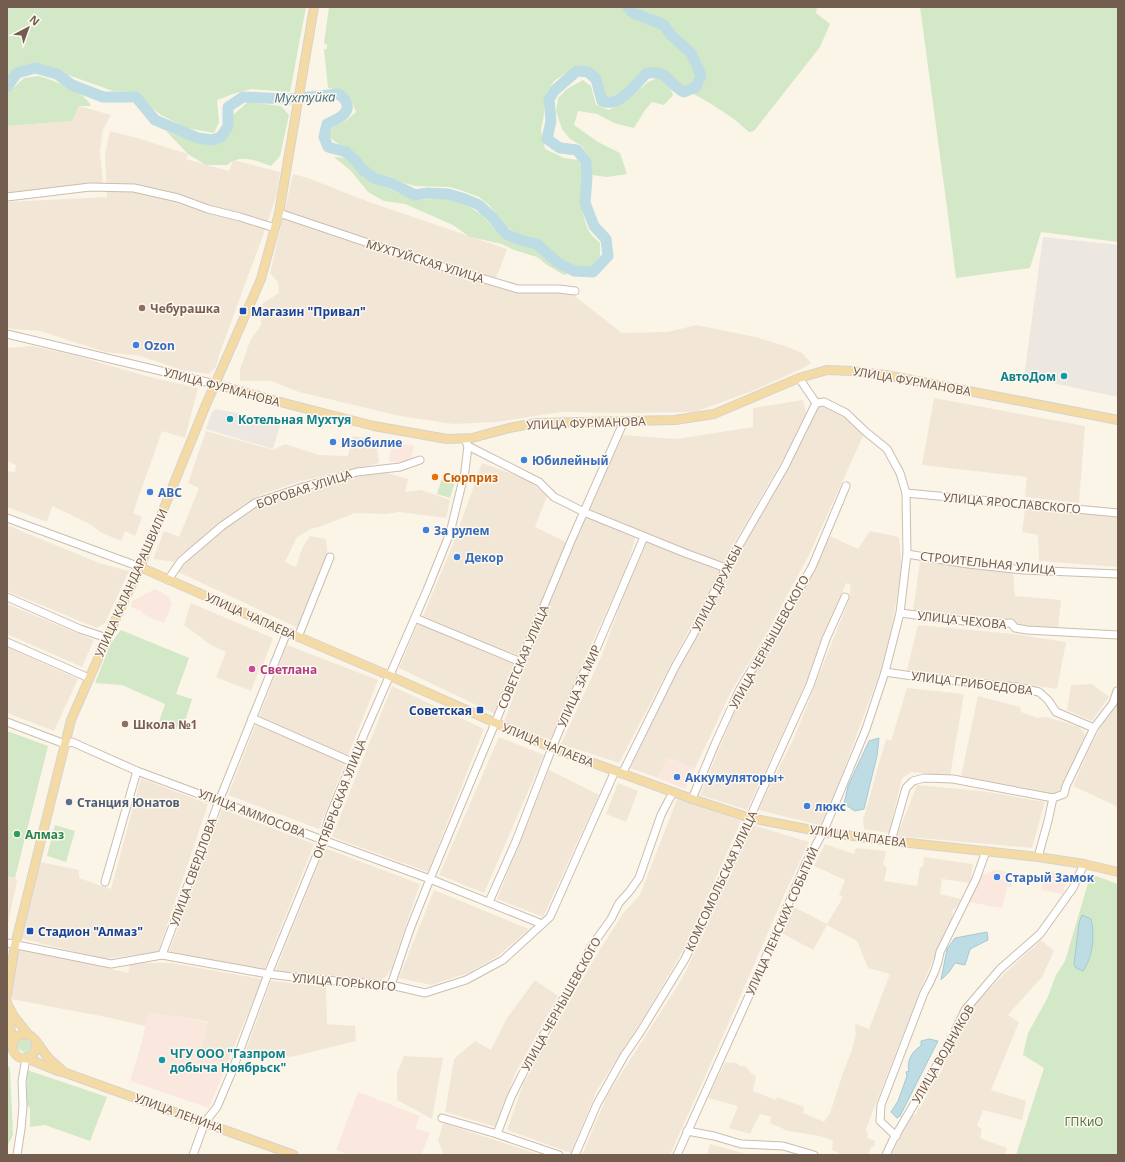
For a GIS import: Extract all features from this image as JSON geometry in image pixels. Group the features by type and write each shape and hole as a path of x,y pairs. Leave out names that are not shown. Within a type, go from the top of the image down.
{"main road":[{"name":"УЛИЦА КАЛАНДАРАШВИЛИ","path":"7,994 11,944 71,720 140,567 215,384 261,278 279,213 314,7"},
{"name":"УЛИЦА ФУРМАНОВА","path":"215,384 374,426 467,443 536,423 675,420 714,414 799,378 827,370 886,375 1118,420"},
{"name":"УЛИЦА ЧАПАЕВА","path":"140,567 552,748 618,773 750,818 823,832 1038,857 1084,864 1118,872"},
{"path":"7,1001 13,1015 36,1042 37,1046 34,1054 26,1058 19,1056 11,1049 7,1001"},
{"path":"11,1049 14,1040 20,1035 28,1034"},
{"name":"УЛИЦА ЛЕНИНА","path":"36,1042 46,1055 63,1072"},
{"name":"УЛИЦА ЛЕНИНА","path":"26,1058 58,1071 205,1122 294,1155"}],"street":[{"path":"7,197 90,188 134,188 178,198 208,209 275,228"},
{"name":"МУХТУЙСКАЯ УЛИЦА","path":"279,213 403,254 518,289 575,290"},
{"name":"УЛИЦА ФУРМАНОВА","path":"7,334 215,384"},
{"path":"799,378 816,403"},
{"name":"УЛИЦА ЛЕНСКИХ СОБЫТИЙ","path":"677,1155 805,865 823,832 866,729 885,672 900,613 907,554 906,493 900,473 887,449 846,413 824,402 816,403"},
{"name":"УЛИЦА ДРУЖБЫ","path":"618,773 674,667 693,635 726,568 785,466 816,403"},
{"name":"СОВЕТСКАЯ УЛИЦА","path":"391,985 410,929 430,879 584,512 624,421"},
{"path":"467,443 539,482 554,497 584,512 644,537 726,568"},
{"name":"ОКТЯБРЬСКАЯ УЛИЦА","path":"193,1155 205,1122 217,1107 268,974 323,840 330,815 450,533 465,471 467,443"},
{"name":"БОРОВАЯ УЛИЦА","path":"168,580 181,562 222,526 255,503 303,487 357,472 400,467 420,460"},
{"name":"УЛИЦА ЧЕРНЫШЕВСКОГО","path":"692,799 740,689 776,631 812,567 846,486"},
{"name":"УЛИЦА ЯРОСЛАВСКОГО","path":"906,493 1118,513"},
{"name":"УЛИЦА ЧАПАЕВА","path":"7,518 140,567"},
{"name":"УЛИЦА ЗА МИР","path":"489,902 516,841 582,676 594,654 644,537"},
{"name":"СТРОИТЕЛЬНАЯ УЛИЦА","path":"907,554 968,564 1024,570 1118,574"},
{"path":"298,637 330,557"},
{"path":"7,597 80,629 107,638"},
{"name":"КОМСОМОЛЬСКАЯ УЛИЦА","path":"575,1155 597,1104 624,1056 641,1032 685,959 713,901 810,685 826,639 845,597"},
{"name":"УЛИЦА ЧЕХОВА","path":"900,613 988,624 1011,623 1015,628 1027,630 1118,635"},
{"path":"415,618 521,662"},
{"name":"УЛИЦА СВЕРДЛОВА","path":"162,955 219,801 287,632"},
{"path":"7,642 89,678"},
{"name":"УЛИЦА ГРИБОЕДОВА","path":"885,672 1017,687 1039,692 1048,700 1056,712 1094,728"},
{"path":"891,841 906,788 914,781 924,778 953,779 1053,798 1064,794 1066,786 1094,728 1113,703 1116,692"},
{"path":"252,718 352,762"},
{"name":"УЛИЦА АММОСОВА","path":"7,722 65,744 72,742 138,771 430,879 542,924"},
{"path":"105,882 138,771"},
{"name":"УЛИЦА ГОРЬКОГО","path":"11,944 112,964 162,955 268,974 310,979 391,985 425,993 466,980 503,960 550,917 618,773"},
{"name":"УЛИЦА ЧЕРНЫШЕВСКОГО","path":"497,1134 514,1092 560,1004 576,978 591,947 611,920 618,903 640,878 661,815 673,792"},
{"path":"1038,857 1053,798"},
{"path":"896,1136 880,1121 881,1105 924,993 939,961 940,952 976,879 986,851"},
{"name":"УЛИЦА ВОДНИКОВ","path":"886,1155 948,1046 965,1010 1000,969 1040,934 1073,888 1084,864"},
{"path":"17,1155 23,1106 22,1081 26,1058"},
{"path":"442,1118 560,1155"},
{"path":"687,1131 714,1136 741,1144 783,1146 814,1155"}],"shaded area":[{"path":"79,106 111,115 103,129 100,151 103,184 7,193 7,126 72,121"},
{"path":"110,131 188,154 186,159 229,171 233,160 280,172 277,194 265,230 219,355 216,367 209,374 182,370 140,356 105,352 40,331 11,329 7,327 7,202 107,197 105,155"},
{"path":"293,174 308,178 369,202 507,249 495,281 572,294 622,333 667,332 697,325 755,337 788,347 802,353 811,363 755,390 695,412 561,412 497,422 453,424 400,416 299,392 271,381 240,381 240,369 250,341 261,325 262,304 279,293 278,282 270,273"},
{"path":"1043,237 1118,245 1118,397 1024,377"},
{"path":"32,346 77,356 150,377 198,388 185,438 162,431 133,513 142,517 135,536 125,531 121,541 102,533 88,523 52,506 47,522 7,507 7,471 15,472 16,465 7,461 7,348"},
{"path":"934,398 1085,426 1079,503 1025,497 1027,477 922,465"},
{"path":"803,400 806,413 787,452 722,564 588,509 623,435 676,439 753,427 753,408"},
{"path":"819,405 842,415 864,434 809,555 764,638 732,690 695,768 668,758 658,778 630,768 679,668"},
{"path":"216,409 281,422 273,449 206,429 212,412"},
{"path":"206,431 273,450 285,444 319,455 348,456 353,436 376,440 379,463 301,481 263,494 243,505 225,522 180,555 174,562 153,559 164,531 179,537 184,525 199,488 188,483"},
{"path":"392,442 414,446 411,461 404,463 389,461"},
{"path":"482,463 527,479 547,496 535,527 566,542 520,656 423,616 453,544"},
{"path":"383,472 408,479 405,492 421,490 450,500 446,518 399,512 387,514 355,513 311,529 297,537 285,562 296,567 302,548 310,536 326,539 328,556 299,625 296,627 178,572 200,547 224,528 254,509 286,497 293,497 359,474"},
{"path":"1025,509 1118,514 1118,567 1039,561 1038,535 1022,532"},
{"path":"587,516 636,536 626,569 580,669 550,740 504,722 532,646 567,560"},
{"path":"7,525 99,563 129,571 105,623 97,628 7,591"},
{"path":"870,531 899,537 902,570 887,653 823,826 758,810 794,738 848,602 851,585 846,583 812,670 747,810 700,795 740,698 794,607 830,536 858,549"},
{"path":"647,542 721,569 619,763 561,744 602,655 623,597"},
{"path":"920,561 1013,571 1015,596 1061,600 1058,629 1019,625 1011,619 913,611"},
{"path":"155,589 168,596 172,604 164,623 131,607 132,601"},
{"path":"191,603 273,638 251,691 216,677 226,652 211,645 184,625"},
{"path":"7,604 94,640 82,667 7,634"},
{"path":"418,623 516,663 495,714 399,668"},
{"path":"918,625 1014,634 1066,642 1057,689 1005,681 907,670"},
{"path":"287,645 378,680 319,829 228,795"},
{"path":"7,647 78,679 54,731 7,713"},
{"path":"1092,684 1109,697 1092,721 1067,710 1071,685"},
{"path":"392,686 484,729 428,872 332,837"},
{"path":"907,688 964,694 950,776 912,772 902,778 889,833 864,829 863,820 886,739 891,741"},
{"path":"978,696 1020,707 1021,712 1037,718 1047,717 1079,727 1084,732 1085,739 1061,789 1055,794 961,776"},
{"path":"1118,697 1118,807 1073,786 1091,745"},
{"path":"499,737 544,755 484,893 439,875"},
{"path":"668,758 695,768 685,789 658,778"},
{"path":"549,770 599,795 543,917 497,899"},
{"path":"141,778 208,804 158,952 103,959 20,938 41,862 79,870 79,878 111,889"},
{"path":"618,783 638,791 626,822 606,814"},
{"path":"917,785 982,791 1045,802 1032,848 897,836"},
{"path":"677,799 741,821 687,944 644,1017 597,1090 571,1153 507,1130 523,1084 549,1037 599,951 624,912 640,895"},
{"path":"222,809 314,844 264,970 169,952"},
{"path":"753,825 809,842 670,1155 582,1155 607,1096 683,977"},
{"path":"825,844 854,854 856,848 885,851 886,854 883,864 887,868 884,881 917,886 920,867 923,867 924,857 973,864 970,883 942,879 940,894 961,899 955,909 953,909 952,921 922,986 867,1126 867,1138 875,1141 874,1147 871,1147 868,1155 840,1154 832,1150 833,1142 831,1140 820,1136 788,1131 770,1123 771,1117 760,1114 750,1134 729,1128 738,1106 708,1098 725,1062 737,1063 739,1066 745,1066 756,1076 753,1091 776,1100 777,1097 804,1107 803,1113 824,1122 830,1113 852,1050 856,1033 855,1025 856,1024 869,1029 890,974 868,968 857,941 827,925 813,950 782,933 794,907 827,924 843,897 839,895 845,880 814,866"},
{"path":"325,848 420,884 391,969 385,978 372,980 275,972"},
{"path":"993,869 1007,872 1007,878 1013,880 1011,887 1007,887 1002,908 968,902 981,873 987,875 988,872 991,873"},
{"path":"1045,870 1068,874 1063,894 1041,890"},
{"path":"7,876 15,878 17,881 7,928"},
{"path":"434,890 529,929 498,956 468,973 431,985 399,978"},
{"path":"1041,940 1054,951 1042,977 1008,1015 1019,1022 991,1090 1026,1101 1022,1120 983,1110 977,1126 982,1129 980,1138 1007,1148 1004,1155 891,1155 912,1114 916,1115 918,1108 920,1108 927,1095 927,1091 941,1073 970,1009 1005,973"},
{"path":"19,948 128,973 130,963 171,963 262,979 227,1064 199,1056 208,1022 148,1013 145,1026 11,999"},
{"path":"535,980 558,996 515,1074 496,1127 445,1112 454,1059 475,1041 491,1050 507,1018"},
{"path":"271,981 326,986 327,1024 355,1026 356,1041 291,1057 246,1050"},
{"path":"148,1013 188,1018 208,1023 199,1056 227,1064 209,1108 130,1081 142,1042"},
{"path":"404,1056 443,1058 432,1119 397,1100 397,1073"},
{"path":"358,1092 420,1116 415,1128 430,1133 421,1155 349,1155 336,1150"},
{"path":"443,1123 541,1155 444,1155 438,1141"},
{"path":"710,1144 750,1155 707,1155"}],"green space":[{"path":"7,7 306,7 290,92 251,89 217,100 219,122 214,133 187,128 161,115 133,92 113,91 40,65 20,67 7,78"},
{"path":"329,7 817,7 816,13 830,24 820,47 754,131 749,132 734,119 713,105 676,84 667,72 657,68 644,70 627,89 605,99 598,78 590,70 582,68 566,73 554,81 544,97 544,115 541,130 545,149 564,158 578,160 582,170 581,197 584,216 589,231 600,243 600,256 590,268 574,268 546,249 541,243 534,239 520,236 507,227 489,205 479,197 450,187 415,186 391,177 371,172 351,150 329,137 330,132 334,127 348,119 356,112 352,101 346,94 339,90 328,88 324,49 327,49 327,45 324,43"},
{"path":"920,7 1118,7 1118,242 1041,232 1030,268 956,278"},
{"path":"39,76 60,83 82,95 91,106 79,106 72,121 7,126 7,94 24,78"},
{"path":"660,77 671,90 673,95 664,105 652,102 645,110 634,128 614,123 597,114 578,111 574,125 598,142 620,153 627,174 607,177 592,175 591,161 582,146 570,139 562,129 556,111 558,98 567,89 583,80 591,86 596,105 609,110 630,98 648,82"},
{"path":"248,102 281,106 289,115 280,156 271,166 249,159 238,159 227,165 206,165 188,154 166,131 195,141 223,140 233,115"},
{"path":"334,157 348,158 358,171 369,179 398,193 417,200 444,198 465,204 482,215 500,235 536,249 570,273 564,275 537,257 514,250 502,244 470,237 453,225 405,204 384,201 368,192 351,171"},
{"path":"442,478 455,481 450,498 437,494"},
{"path":"121,630 189,658 176,694 192,699 183,728 158,725 165,704 122,685 95,683 111,643"},
{"name":"Алмаз","path":"7,731 48,746 15,878 7,876"},
{"path":"55,825 75,831 66,862 47,856"},
{"name":"ГПКиО","path":"1096,876 1118,884 1118,1155 1016,1155 1044,1068 1023,1055 1028,1033 1047,999 1056,975 1065,961 1089,880","holes":["1079,923 1092,925 1092,943 1087,965 1074,964"]},
{"path":"20,1038 25,1038 33,1044 32,1050 26,1054 17,1048 16,1045"},
{"path":"7,1065 10,1068 13,1135 7,1147"},
{"path":"27,1070 107,1097 90,1141 45,1125 30,1127 30,1108 26,1104"}],"water":[{"path":"879,738 877,756 864,809 855,811 844,804 848,786 869,741"},
{"path":"1082,915 1091,919 1093,932 1091,953 1083,971 1076,968 1074,964 1079,923"},
{"path":"987,932 988,940 970,949 965,965 955,963 941,980 947,949 955,938"},
{"path":"929,1039 938,1041 900,1116 897,1118 891,1112 898,1101 907,1076 906,1072 909,1071 909,1060 913,1053 921,1046 921,1041"}],"waterway":[{"name":"Мухтуйка","path":"7,87 17,73 35,68 57,74 72,85 103,97 136,97 155,120 198,138 212,140 221,137 228,126 228,107 243,97 288,99 339,94 344,99 347,110 342,116 327,124 324,137 328,147 346,152 362,169 374,178 391,183 415,195 428,193 448,194 479,205 492,217 506,234 520,240 537,244 557,262 574,271 593,272 608,256 606,239 594,226 585,203 587,178 586,162 577,150 560,148 547,139 551,121 549,99 555,90 577,71 588,72 596,79 602,101 609,102 615,101 627,94 647,73 655,73 665,76 678,89 684,92 696,87 701,75 691,53 671,35 664,25 633,13 628,7"}],"place":[{"name":"Чебурашка","path":"142,308"},
{"name":"Магазин \"Привал\"","path":"243,311"},
{"name":"Ozon","path":"136,345"},
{"name":"АвтоДом","path":"1064,376"},
{"name":"Котельная Мухтуя","path":"230,419"},
{"name":"Изобилие","path":"333,442"},
{"name":"Юбилейный","path":"524,460"},
{"name":"Сюрприз","path":"435,477"},
{"name":"ABC","path":"150,492"},
{"name":"За рулем","path":"426,530"},
{"name":"Декор","path":"457,557"},
{"name":"Светлана","path":"252,669"},
{"name":"Советская","path":"480,710"},
{"name":"Школа №1","path":"125,724"},
{"name":"Аккумуляторы+","path":"677,777"},
{"name":"Станция Юнатов","path":"69,802"},
{"name":"люкс","path":"807,806"},
{"name":"Алмаз","path":"17,834"},
{"name":"Старый Замок","path":"997,877"},
{"name":"Стадион \"Алмаз\"","path":"30,931"},
{"name":"ЧГУ ООО \"Газпром добыча Ноябрьск\"","path":"162,1060"}]}
